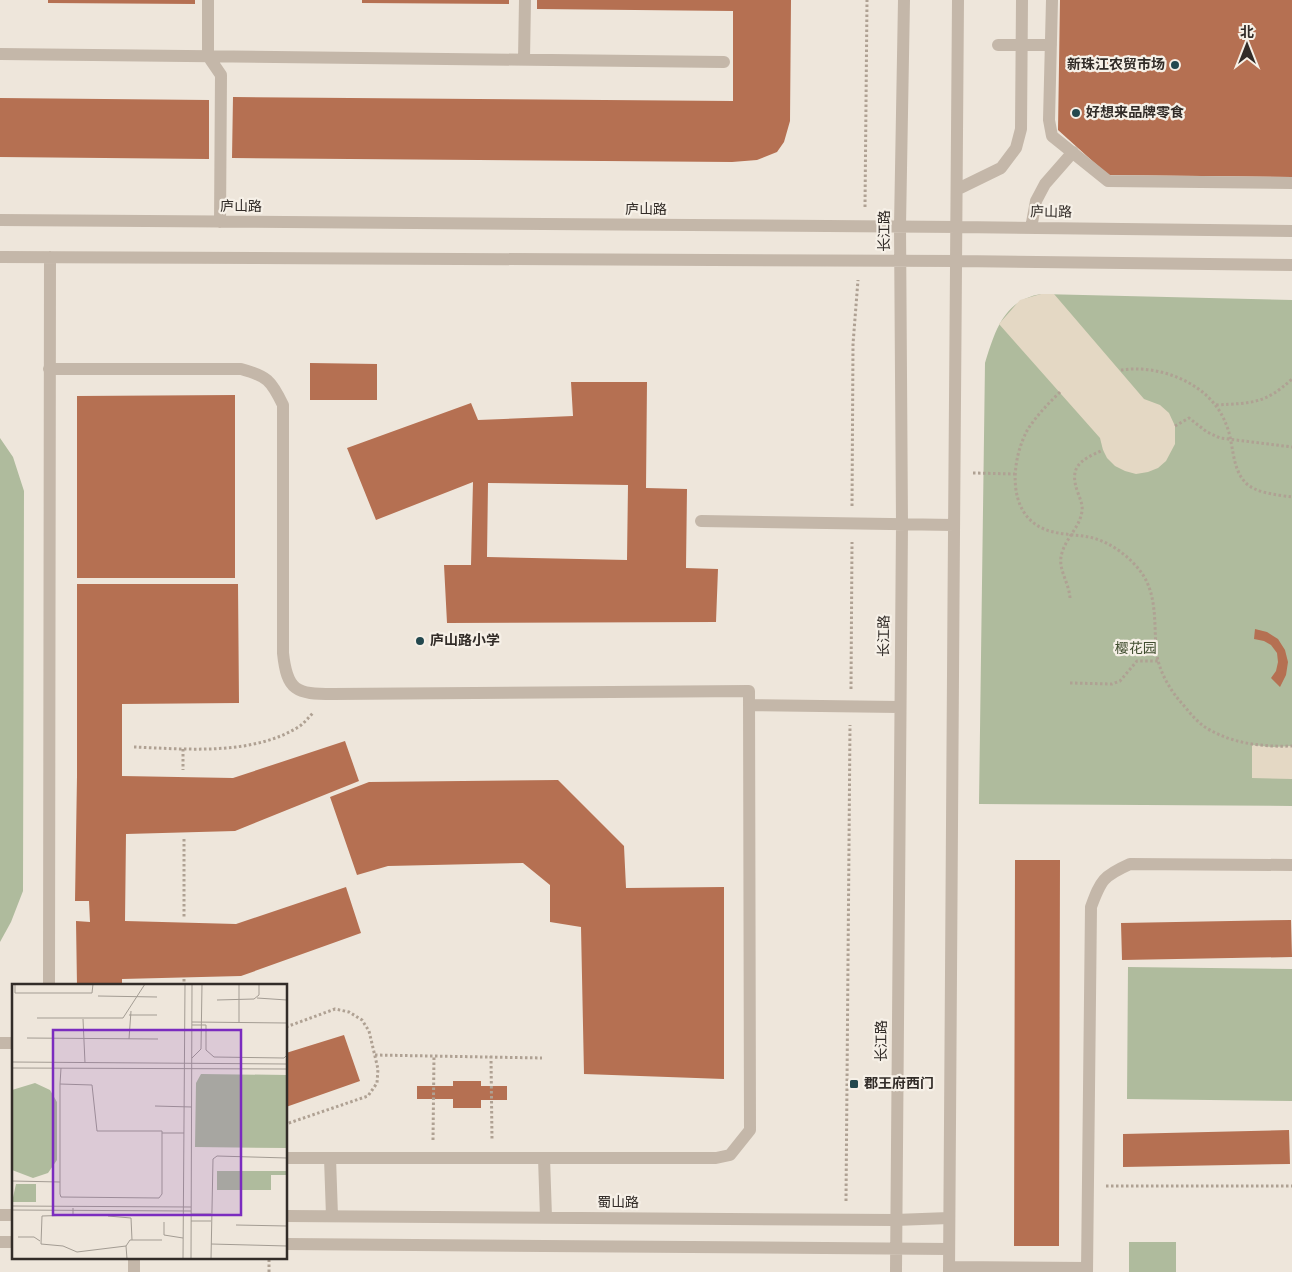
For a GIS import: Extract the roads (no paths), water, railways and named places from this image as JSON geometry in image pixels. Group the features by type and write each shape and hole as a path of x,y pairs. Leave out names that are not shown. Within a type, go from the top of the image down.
{"street":[{"path":"208,0 208,56 221,75 220,222"},
{"path":"524,59 525,0"},
{"name":"长江路","path":"896,1272 899,707 902,524 900,226 904,0"},
{"path":"958,0 958,261 954,525 949,1269 1087,1270 1091,907 1100,884 1113,872 1130,864 1292,865"},
{"path":"958,189 1001,168 1016,148 1021,129 1022,0"},
{"path":"1052,0 1049,120 1052,136 1108,181 1292,183"},
{"path":"998,45 1051,45"},
{"path":"0,54 724,62"},
{"path":"1031,228 1036,201 1044,184 1073,152"},
{"name":"庐山路","path":"0,220 900,226 1292,231"},
{"path":"0,257 958,261 1292,265"},
{"path":"49,984 50,257"},
{"path":"49,369 241,369 257,373 268,379 283,405 283,653 285,672 292,685 303,693 749,691 750,1130 730,1155 716,1158 288,1158"},
{"path":"701,521 954,525"},
{"path":"749,705 899,707"},
{"path":"330,1158 332,1216"},
{"path":"544,1158 546,1217"},
{"name":"蜀山路","path":"288,1216 895,1220 949,1218"},
{"path":"288,1244 896,1247 949,1249"}],"place":[{"name":"新珠江农贸市场","path":"1175,65"},
{"name":"好想来品牌零食","path":"1076,113"},
{"name":"庐山路小学","path":"420,641"},
{"name":"郡王府西门","path":"854,1084"}],"park label":[{"name":"樱花园","path":"1136,649"}]}
